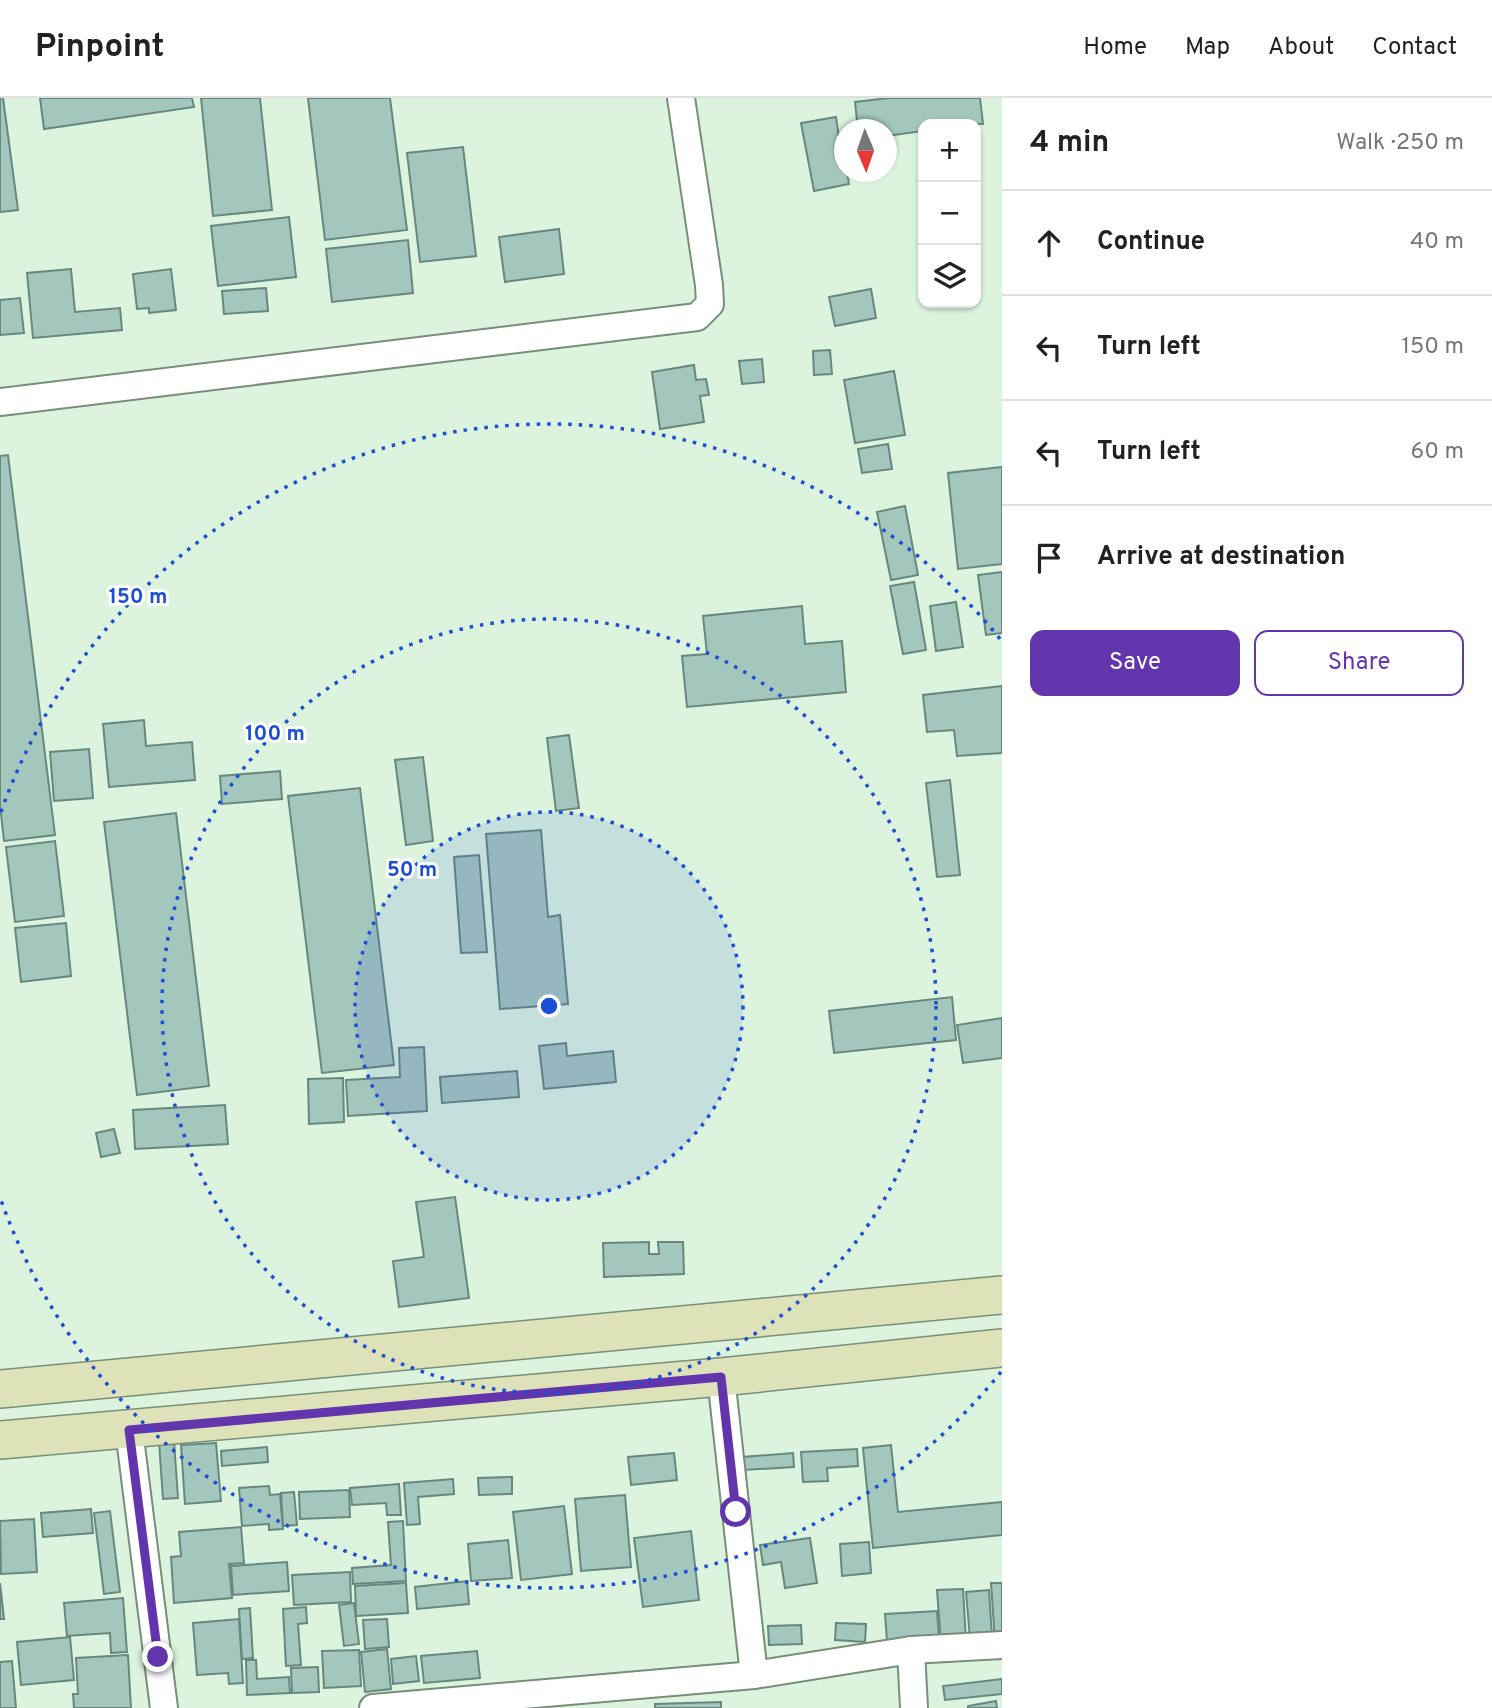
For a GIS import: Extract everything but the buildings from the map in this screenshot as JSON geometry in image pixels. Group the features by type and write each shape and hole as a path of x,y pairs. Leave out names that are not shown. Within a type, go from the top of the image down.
{"street":[{"path":"0,402 697,317 710,304 709,285 681,98"},
{"path":"0,1389 1002,1295"},
{"path":"0,1440 721,1377 1002,1348"},
{"path":"721,1377 754,1675"},
{"path":"129,1430 164,1708"},
{"path":"373,1708 754,1675 911,1650 1002,1645"},
{"path":"911,1650 914,1708"}],"route":[{"path":"158,1657 129,1430 721,1377 736,1512"}]}
